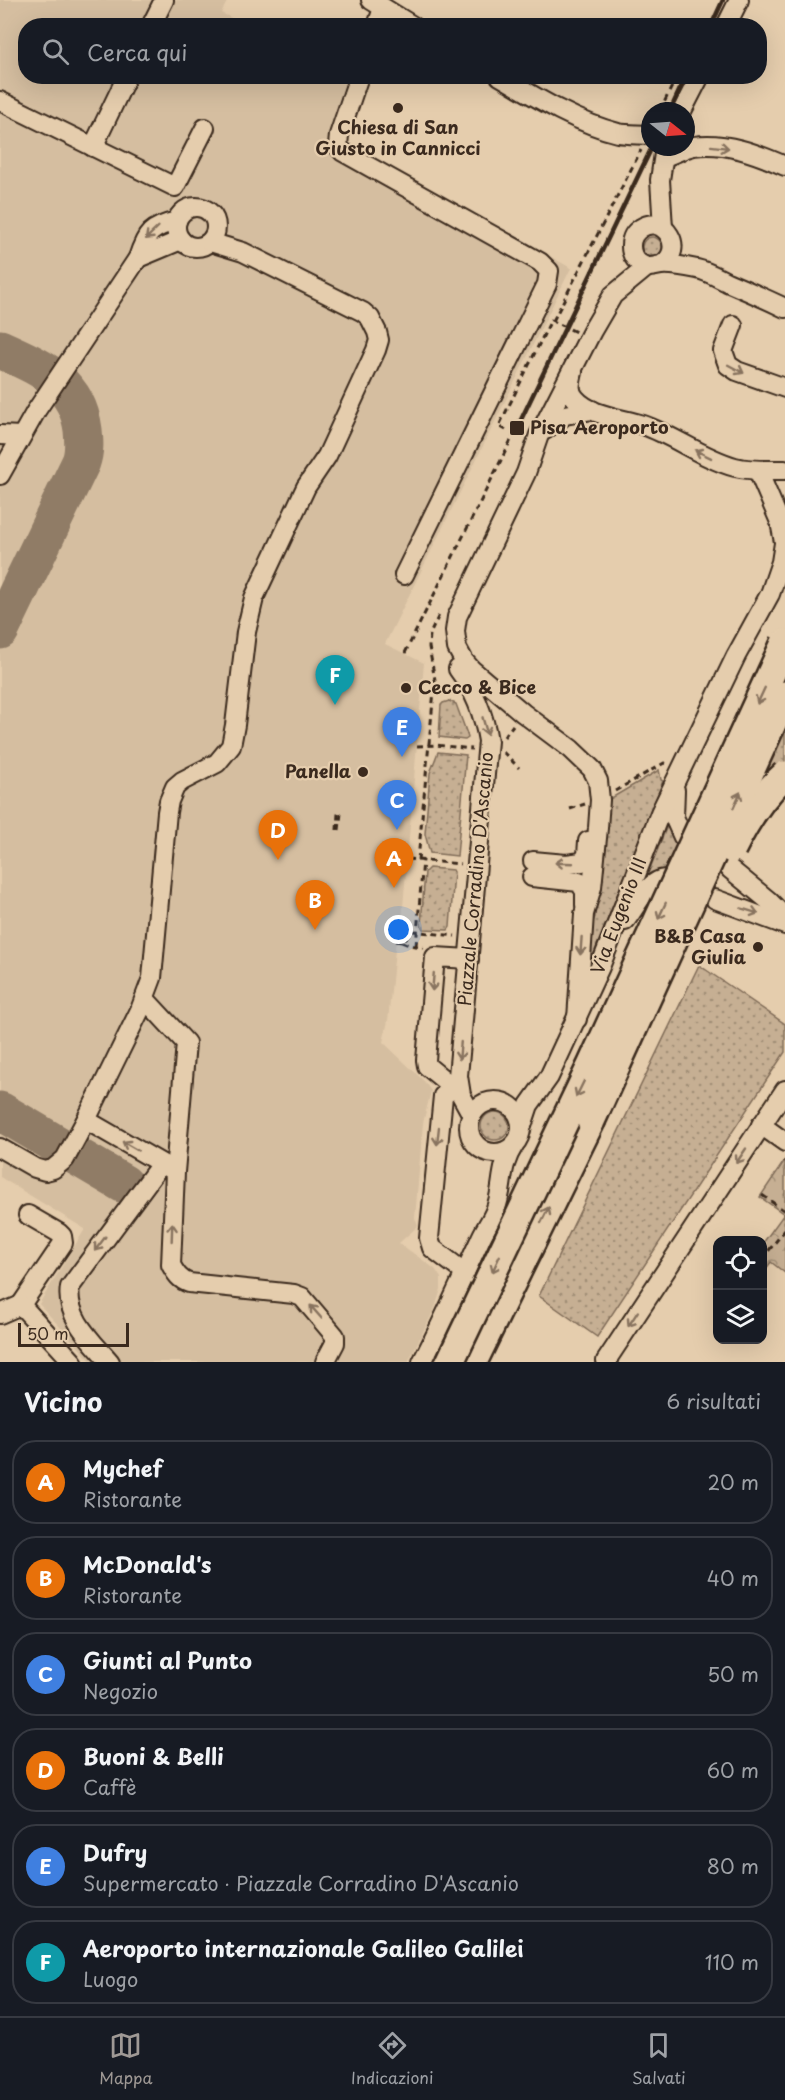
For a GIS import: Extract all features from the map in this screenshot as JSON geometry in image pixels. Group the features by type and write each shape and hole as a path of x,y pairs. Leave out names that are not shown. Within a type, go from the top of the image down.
{"highway":[{"path":"450,1362 592,1064 785,643"},
{"path":"473,1362 591,1121 785,695"},
{"path":"591,1121 670,983 741,832 766,795 785,775"}],"street":[{"path":"156,18 164,0"},
{"path":"730,18 739,0"},
{"path":"377,4 400,18"},
{"path":"93,147 123,84"},
{"path":"356,84 338,141 338,146 343,152 540,262 549,271 547,284 404,575"},
{"path":"514,84 541,100 588,122 614,132 641,138"},
{"path":"687,102 696,84"},
{"path":"0,101 175,187"},
{"path":"0,475 21,436 138,258 150,232 164,224 181,216 198,207 214,218 213,234 198,247 192,247 181,240 177,234 181,216 172,197 205,128"},
{"path":"585,909 592,887 598,781 592,769 571,749 500,695 472,670 460,655 448,615 526,473 539,435 588,338 614,295 631,251 632,240 651,207 663,162 689,147 706,145 740,150 766,157 785,166"},
{"path":"663,162 663,228"},
{"path":"614,295 670,257 673,246 671,237 663,228 650,225 638,230"},
{"path":"0,1148 35,1168 45,1171 53,1169 65,1159 145,999 152,978 167,812 171,793 182,781 217,763 231,746 244,643 254,598 306,488 327,456 361,385 379,340 375,324 363,312 243,252 213,234"},
{"path":"138,258 181,240"},
{"path":"673,246 699,269 785,308"},
{"path":"631,251 637,261 654,266 699,269"},
{"path":"732,325 723,351 728,365 737,371 785,388"},
{"path":"574,365 570,384 572,393 578,401 592,410 651,428 717,461 736,467 758,471 785,470"},
{"path":"539,435 565,415 592,410"},
{"path":"0,435 21,436"},
{"path":"758,471 780,522 784,540"},
{"name":"Via Eugenio III","path":"422,1362 448,1313 496,1207 504,1163 529,1105 558,1061 614,934 676,771 770,594 781,562 784,540"},
{"name":"Piazzale Corradino D'Ascanio","path":"448,615 445,645 475,694 488,741 458,1076 459,1088 472,1115"},
{"path":"676,771 674,817 683,837"},
{"path":"577,1019 585,891 579,882 532,869 584,861 596,801"},
{"path":"730,869 770,901 785,917"},
{"path":"614,934 652,884 665,879"},
{"path":"716,899 785,925"},
{"path":"459,1088 444,1080 427,1066 426,1060 435,957 468,959"},
{"path":"145,999 186,1043 168,1168 171,1265 176,1274 189,1283 294,1294 302,1297 335,1336 335,1343 325,1362"},
{"name":"Via Eugenio III","path":"502,1102 519,1095 532,1086 558,1061"},
{"path":"459,1088 442,1096 429,1238 432,1248 465,1273"},
{"path":"607,1361 785,1090"},
{"path":"491,1101 502,1102 516,1112 520,1120 517,1137 503,1151 495,1153 482,1149 476,1144 470,1134 469,1126 472,1115 479,1106 491,1101"},
{"path":"86,1120 168,1168"},
{"path":"761,1125 785,1142"},
{"name":"Via Eugenio III","path":"482,1149 493,1185 482,1235"},
{"path":"110,1362 78,1323 69,1297 70,1287 168,1168"},
{"path":"0,1314 21,1305 63,1244 59,1233 28,1215"},
{"path":"21,1305 73,1362"}],"path":[{"path":"664,102 673,84"},
{"path":"506,429 499,426 641,145"},
{"path":"648,156 650,163 663,162"},
{"path":"553,321 588,338"},
{"path":"405,653 517,428"},
{"path":"416,946 420,860 435,680 429,647 430,634 448,615"},
{"path":"496,747 519,768"},
{"path":"570,809 596,801 664,763 676,771"},
{"path":"338,830 339,813"},
{"path":"407,859 478,865"},
{"path":"396,941 402,942 413,931 456,936"},
{"path":"762,1195 785,1210"},
{"path":"767,1253 785,1230"}],"shaded area":[{"path":"0,0 228,0 221,13 231,18 18,18 18,84 345,84 328,133 571,268 385,644 424,663 401,930 397,930 388,1021 383,1042 424,1081 431,1091 423,1123 415,1218 418,1226 399,1243 435,1269 441,1278 441,1289 435,1308 408,1362 92,1362 39,1304 85,1229 0,1177"}],"green space":[{"path":"648,237 656,237 662,243 662,251 656,257 648,257 642,251 642,243"},
{"path":"449,701 456,704 468,738 465,740 439,737 441,705"},
{"path":"785,721 785,764 752,799"},
{"path":"438,752 466,755 457,856 430,853 425,834 430,773"},
{"path":"659,770 663,781 588,968 587,935 595,917 603,803"},
{"path":"667,826 680,844 668,870 656,871 647,876"},
{"path":"429,868 453,870 454,872 448,930 423,929 421,925 425,872"},
{"path":"699,965 785,1024 785,1052 597,1337 539,1296"},
{"path":"495,1112 505,1116 509,1126 505,1136 495,1140 485,1136 481,1126 485,1116"},
{"path":"785,1160 785,1273 771,1262 767,1268 767,1237 784,1214 760,1197"}],"taxiway":[{"path":"0,349 29,362 54,378 64,388 73,399 79,413 84,446 81,462 0,630"},
{"path":"0,1111 124,1184"}],"railway":[{"path":"715,18 723,0"},
{"path":"674,102 682,84"},
{"path":"517,428 648,156"}],"place":[{"name":"Chiesa di San Giusto in Cannicci","path":"398,108"},
{"name":"Pisa Aeroporto","path":"517,428"},
{"name":"Cecco & Bice","path":"406,688"},
{"name":"Aeroporto internazionale Galileo Galilei","path":"335,705"},
{"name":"Dufry","path":"402,757"},
{"name":"Panella","path":"363,772"},
{"name":"Giunti al Punto","path":"397,830"},
{"name":"Buoni & Belli","path":"278,860"},
{"name":"Mychef","path":"394,888"},
{"name":"McDonald's","path":"315,930"},
{"name":"B&B Casa Giulia","path":"758,947"}]}
